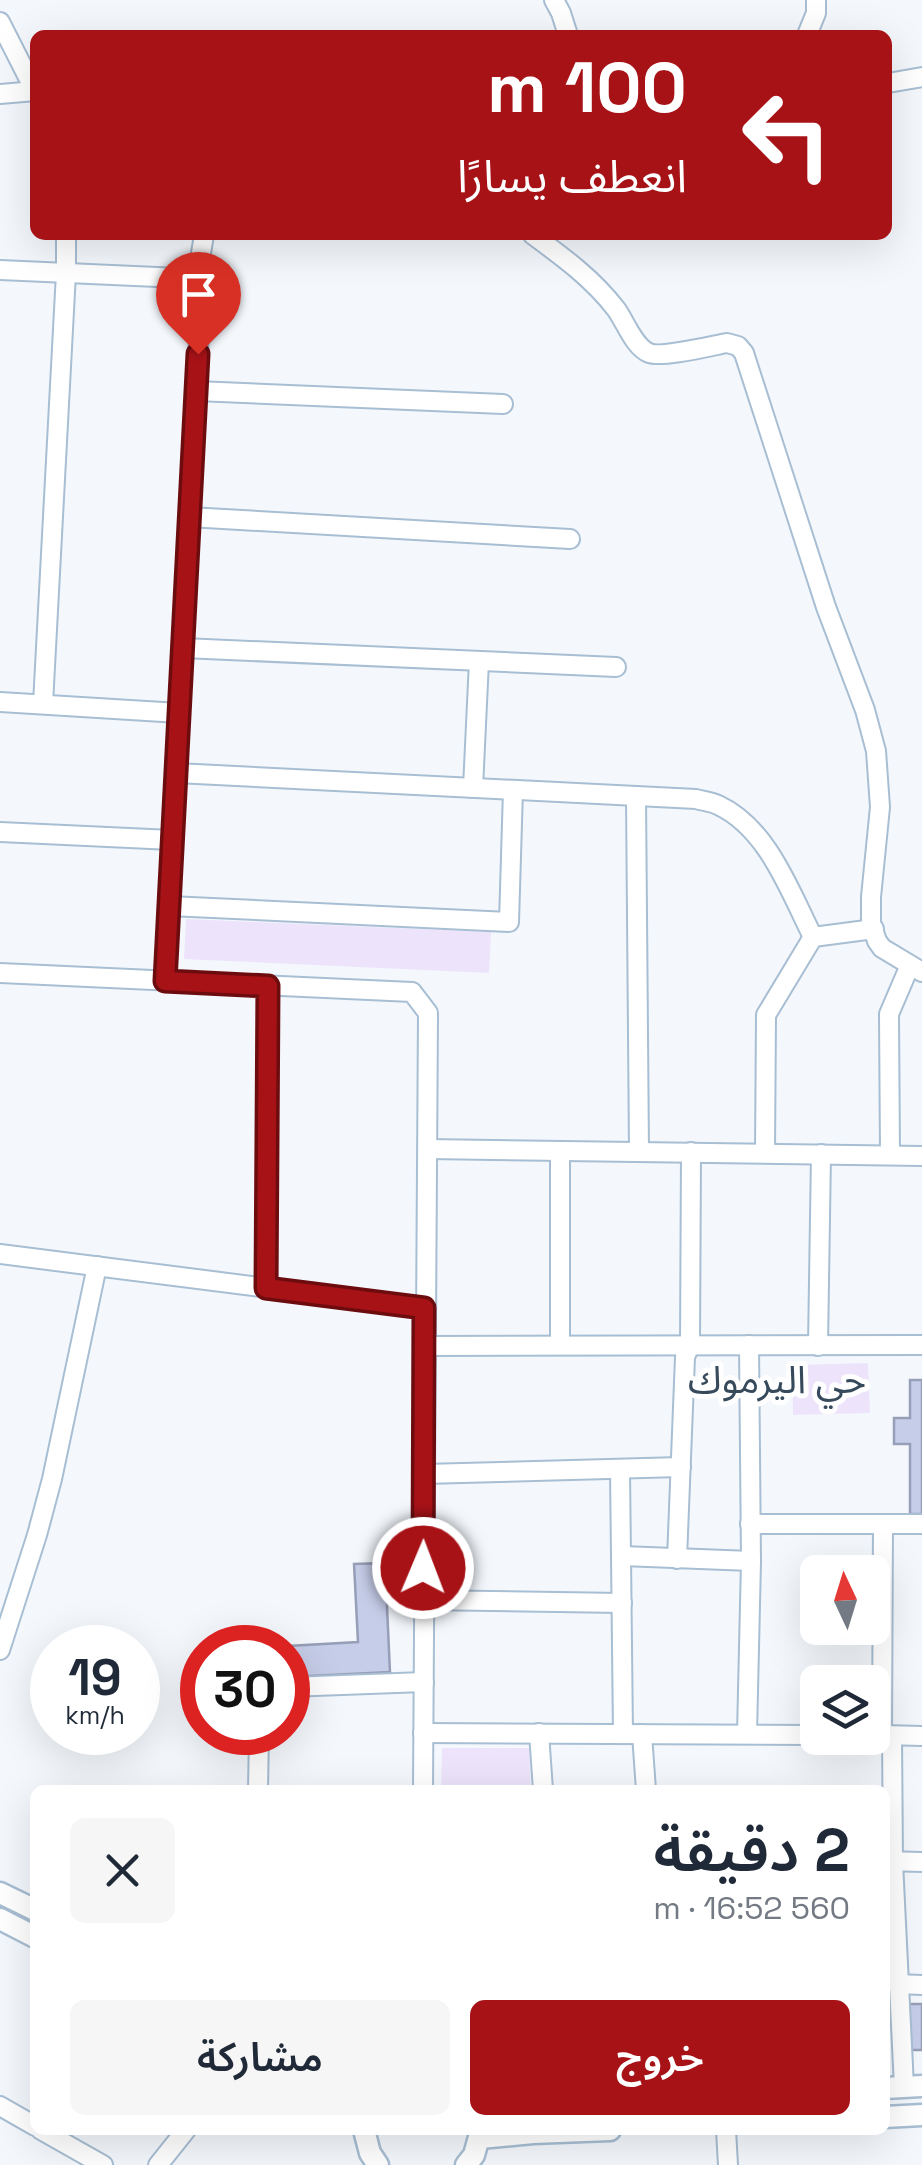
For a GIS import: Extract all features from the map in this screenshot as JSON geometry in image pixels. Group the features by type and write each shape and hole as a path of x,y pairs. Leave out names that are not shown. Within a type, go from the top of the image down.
{"street":[{"path":"554,0 567,30"},
{"path":"810,30 816,0"},
{"path":"0,22 30,81"},
{"path":"892,82 922,76"},
{"path":"0,94 30,91"},
{"path":"43,704 66,240"},
{"path":"165,981 203,240"},
{"path":"540,240 601,291 643,350 660,355 728,344 738,346 744,353 826,607 872,730 880,788 870,906 874,929 882,948 916,968 890,1014 890,1155"},
{"path":"0,270 202,280"},
{"path":"196,390 503,404"},
{"path":"189,517 570,539"},
{"path":"182,648 616,667"},
{"path":"473,788 479,661"},
{"path":"0,702 179,712"},
{"path":"176,773 696,799 717,804 758,838 813,937"},
{"path":"169,906 509,922 513,790"},
{"path":"636,796 640,1152"},
{"path":"0,832 172,840"},
{"path":"813,937 874,929"},
{"path":"765,1153 766,1015 813,937"},
{"path":"0,973 412,992 428,1014 423,1785"},
{"path":"266,1288 268,986"},
{"path":"428,1149 922,1156"},
{"path":"560,1150 560,1345"},
{"path":"677,1558 685,1357 690,1345 691,1152"},
{"path":"818,1346 821,1154"},
{"path":"0,1254 424,1308"},
{"path":"0,1650 52,1480 96,1266"},
{"path":"747,1734 751,1562 749,1345"},
{"path":"424,1346 922,1345"},
{"path":"424,1474 680,1467"},
{"path":"620,1469 622,1603 633,1734 645,1785"},
{"path":"750,1524 922,1524"},
{"path":"882,1665 883,1524"},
{"path":"622,1556 751,1562"},
{"path":"423,1600 622,1603"},
{"path":"310,1686 424,1682"},
{"path":"423,1732 800,1735"},
{"path":"539,1733 542,1785"},
{"path":"890,1735 922,1736"},
{"path":"258,1755 258,1785"},
{"path":"883,1755 885,1785"},
{"path":"890,1862 922,1862"},
{"path":"890,1877 904,2087"},
{"path":"0,1893 30,1908"},
{"path":"0,1920 30,1935"},
{"path":"897,1984 922,1984"},
{"path":"0,2106 30,2123"},
{"path":"890,2117 922,2114"},
{"path":"50,2135 102,2165"},
{"path":"158,2165 182,2135"},
{"path":"365,2135 372,2161"},
{"path":"466,2165 481,2135"},
{"path":"726,2135 728,2165"}],"shaded area":[{"path":"186,919 491,932 489,973 184,959"},
{"path":"868,1363 870,1413 793,1415 792,1365"},
{"path":"442,1748 529,1748 531,1785 441,1785"}],"building":[{"path":"910,1380 922,1380 922,1514 910,1514 910,1444 894,1444 894,1418 910,1418"},
{"path":"385,1563 390,1672 310,1676 310,1645 358,1642 354,1564"},
{"path":"908,2004 922,2004 922,2050 908,2050"}],"district":[{"name":"حي اليرموك","path":"777,1380"}],"route":[{"path":"198,354 165,981 268,986 266,1288 424,1308 423,1568"}]}
